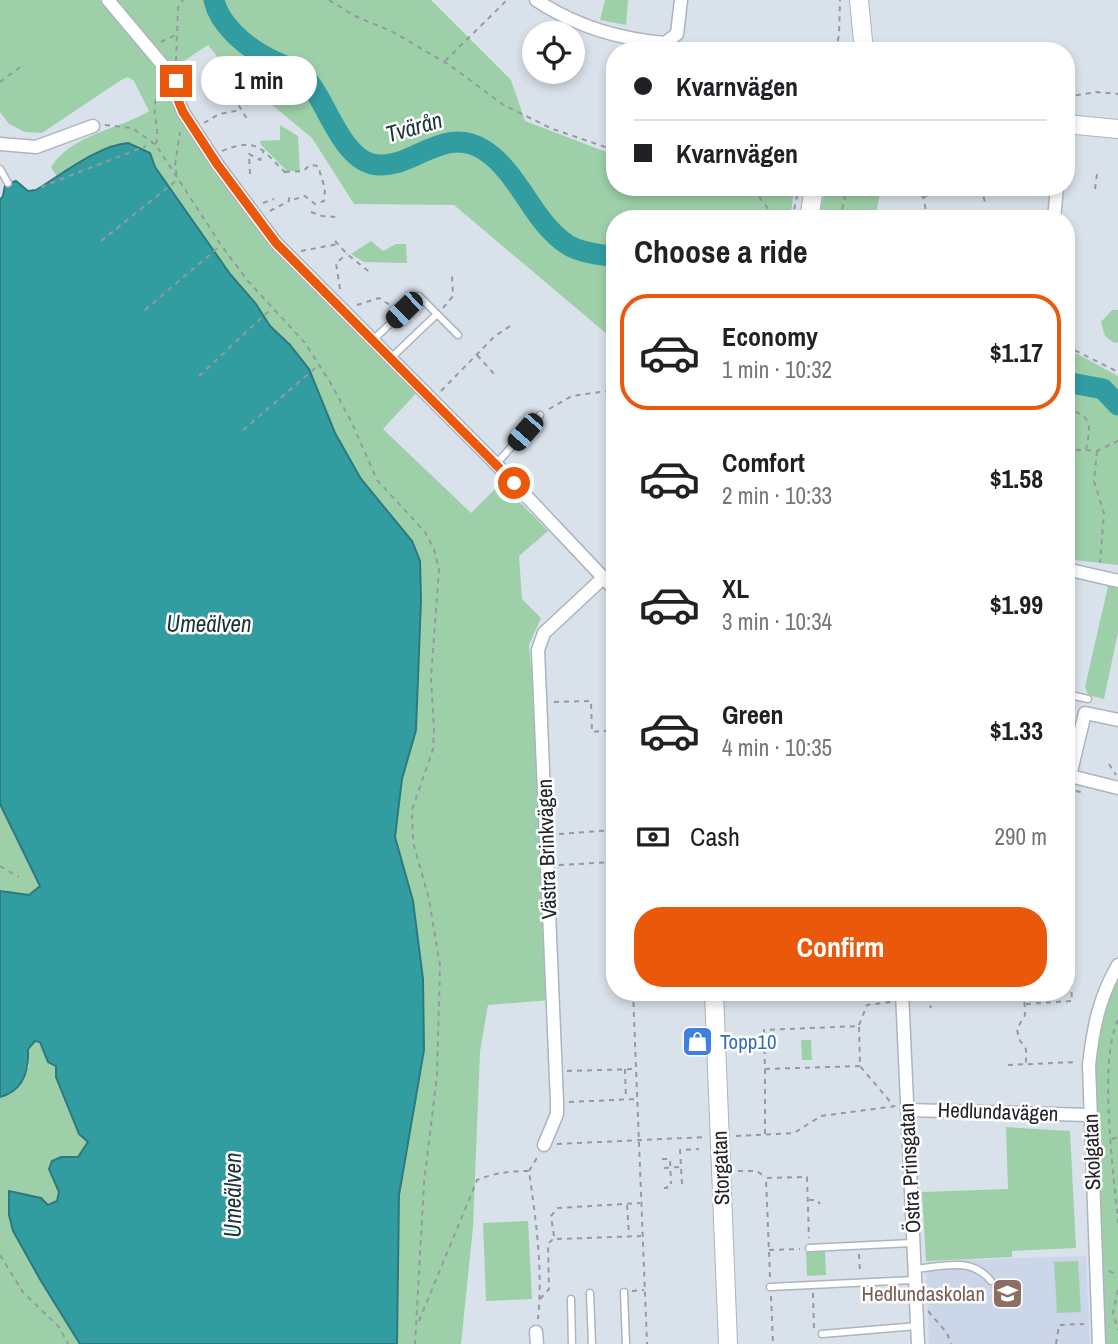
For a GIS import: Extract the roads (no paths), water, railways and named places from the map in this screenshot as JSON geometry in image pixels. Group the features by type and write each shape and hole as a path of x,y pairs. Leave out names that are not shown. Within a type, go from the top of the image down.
{"street":[{"path":"108,0 176,81 176,95 194,130 256,218 289,257 496,464 606,579"},
{"path":"536,0 566,18 597,31 652,42"},
{"path":"667,42 673,39 679,27 681,0"},
{"path":"859,0 863,42"},
{"path":"1075,125 1118,129"},
{"path":"0,144 36,147 93,126"},
{"path":"1075,571 1118,581"},
{"name":"Västra Brinkvägen","path":"544,1145 557,1114 557,1102 538,650 539,641 550,627 604,577"},
{"path":"1075,750 1085,713 1118,720"},
{"path":"1075,778 1118,788"},
{"name":"Skolgatan","path":"1099,1344 1089,1065 1094,1023 1103,995 1118,965"},
{"name":"Storgatan","path":"714,1001 729,1344"},
{"name":"Östra Prinsgatan","path":"903,1001 918,1344"},
{"name":"Hedlundavägen","path":"907,1110 1090,1115"}],"lane":[{"path":"0,169 8,183"},
{"path":"373,340 419,296 458,335"},
{"path":"391,358 437,314"},
{"path":"496,464 540,415"},
{"path":"1075,696 1088,699"},
{"path":"809,1248 914,1243"},
{"path":"770,1287 860,1283 963,1264 982,1270 991,1282"},
{"path":"624,1292 625,1344"},
{"path":"590,1293 592,1344"},
{"path":"571,1299 572,1344"},
{"path":"822,1334 917,1325"}],"water":[{"name":"Umeälven","path":"128,143 150,153 155,167 230,274 256,304 270,326 309,369 335,433 361,479 412,541 420,561 416,730 402,779 395,837 413,901 423,979 424,1050 399,1195 397,1344 80,1344 13,1231 9,1215 9,1191 41,1198 48,1205 57,1201 59,1192 49,1169 52,1161 61,1157 78,1157 88,1142 79,1134 56,1077 56,1066 48,1062 40,1042 35,1041 28,1049 26,1072 20,1085 0,1097 0,891 29,895 40,886 0,804 0,200 5,185 16,181 28,191 36,190 93,155"}],"waterway":[{"name":"Tvärån","path":"214,0 227,26 250,47 299,73 308,81 343,140 361,159 372,164 386,165 440,145 469,143 484,150 507,171 545,224 568,245 606,256"},
{"name":"Tvärån","path":"1075,384 1103,389 1118,405"}],"place":[{"name":"Topp10","path":"697,1042"},
{"name":"Hedlundaskolan","path":"1008,1294"}]}
